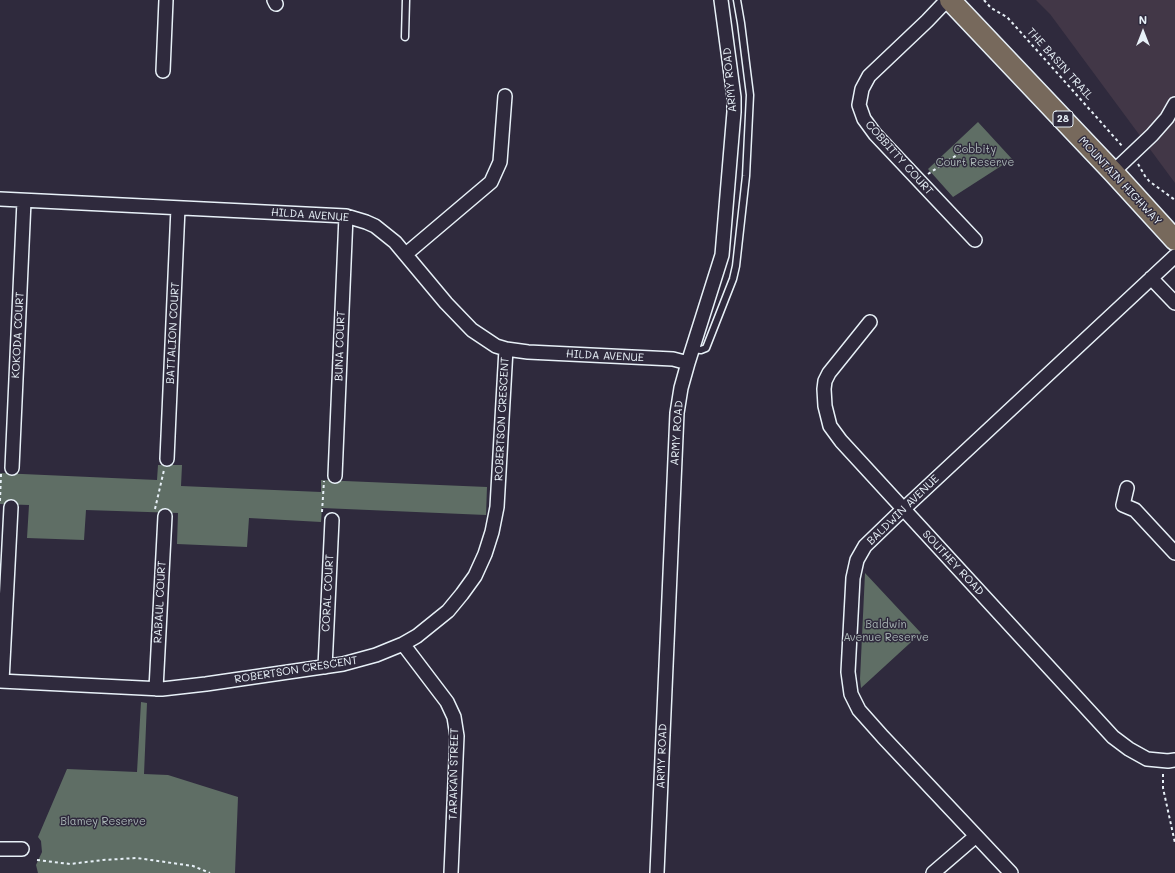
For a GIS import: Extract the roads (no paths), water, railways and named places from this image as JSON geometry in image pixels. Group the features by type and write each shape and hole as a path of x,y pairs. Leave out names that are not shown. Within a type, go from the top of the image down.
{"main road":[{"name":"MOUNTAIN HIGHWAY","path":"949,0 1113,172 1175,240"}],"street":[{"path":"164,71 166,0"},
{"name":"ARMY ROAD","path":"657,873 677,413 681,388 688,363 722,255 733,127 734,97 721,0"},
{"name":"COBBITTY COURT","path":"949,0 869,76 862,89 859,105 864,119 875,134 975,240"},
{"path":"406,254 491,182 500,162 505,96"},
{"path":"1113,172 1152,135 1167,118 1175,104"},
{"name":"HILDA AVENUE","path":"0,199 346,216 375,226 395,242 446,303 472,330 496,346 506,350 528,352 673,360 688,363"},
{"name":"KOKODA COURT","path":"7,470 24,201"},
{"name":"BATTALION COURT","path":"167,459 178,208"},
{"name":"BUNA COURT","path":"329,478 346,216"},
{"name":"BALDWIN AVENUE","path":"1011,873 883,737 859,710 851,694 848,672 853,578 857,560 865,546 1175,256"},
{"path":"1151,278 1175,304"},
{"name":"SOUTHEY ROAD","path":"870,322 825,380 825,406 830,426 837,436 1113,737 1129,749 1147,758 1168,761 1175,760"},
{"name":"ROBERTSON CRESCENT","path":"1,681 156,689 206,684 343,664 376,655 404,644 417,636 448,611 475,576 485,554 492,532 497,507 506,350"},
{"path":"1127,488 1123,505 1135,510 1175,553"},
{"path":"1,681 5,504"},
{"name":"RABAUL COURT","path":"156,689 159,514"},
{"name":"CORAL COURT","path":"325,667 327,517"},
{"name":"TARAKAN STREET","path":"404,644 447,702 454,718 457,736 451,873"},
{"path":"933,873 976,836"},
{"path":"0,849 22,850"}],"lane":[{"path":"404,37 406,0"},
{"path":"692,350 701,350 706,348 733,279 736,266 746,176 750,95 737,0"}],"park label":[{"name":"Cobbity Court Reserve","path":"975,156"},
{"name":"Baldwin Avenue Reserve","path":"886,631"},
{"name":"Blamey Reserve","path":"103,822"}]}
